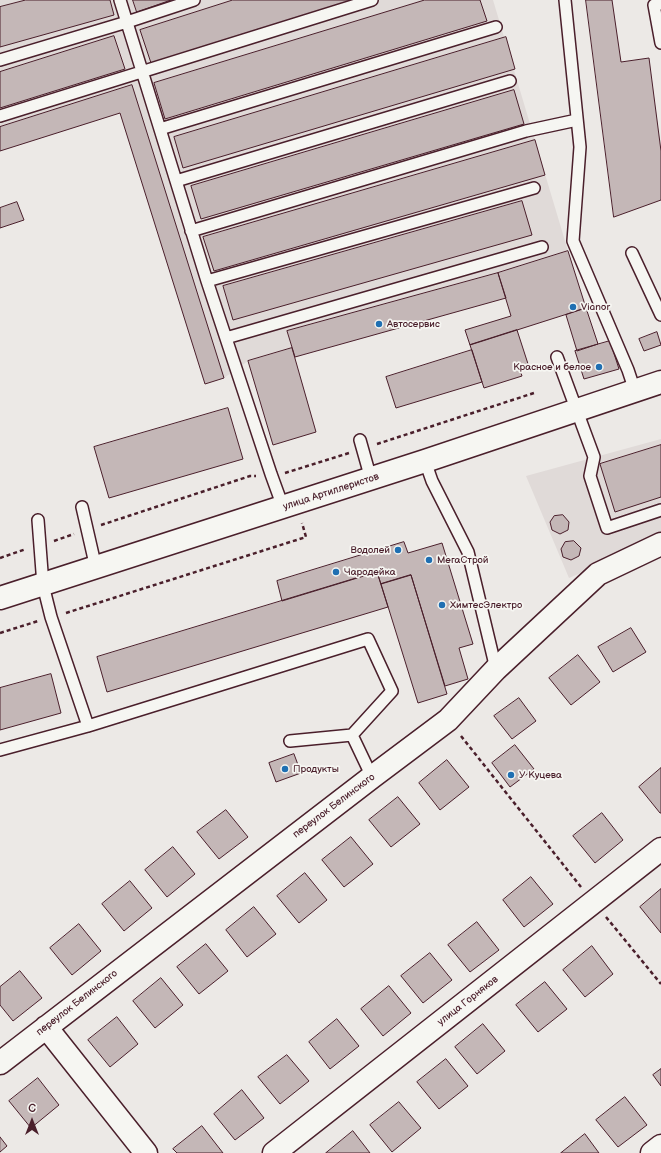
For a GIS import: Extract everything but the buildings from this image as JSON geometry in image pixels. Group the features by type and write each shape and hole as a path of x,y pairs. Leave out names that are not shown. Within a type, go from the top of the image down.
{"street":[{"name":"улица Артиллеристов","path":"0,598 425,462 661,382"},
{"name":"переулок Белинского","path":"0,1063 448,720 496,669 598,574 661,544"},
{"name":"улица Горняков","path":"274,1153 661,849"},
{"path":"46,1027 146,1153"},
{"path":"652,1153 661,1146"}],"lane":[{"path":"120,0 207,281 283,507"},
{"path":"0,60 127,22 194,0"},
{"path":"0,116 372,0"},
{"path":"565,0 580,147 573,241 628,370 634,391"},
{"path":"661,4 654,5 661,43"},
{"path":"160,129 496,27"},
{"path":"176,181 510,81"},
{"path":"191,230 526,131 577,120"},
{"path":"207,281 534,188"},
{"path":"226,338 542,247"},
{"path":"632,253 661,315"},
{"path":"557,357 594,457 590,476 606,528 661,510"},
{"path":"360,440 371,479"},
{"path":"425,462 432,481 468,552 496,669"},
{"path":"82,507 96,568"},
{"path":"38,520 44,585 51,617 88,726"},
{"path":"0,750 88,726 368,639 392,691 352,735 290,742"},
{"path":"352,735 372,777"}],"path":[{"path":"0,632 306,537 301,520"},
{"path":"448,720 661,984"}],"shaded area":[{"path":"0,0 493,0 568,251 498,273 287,332 292,348 248,361 224,378 205,384 120,113 0,151"},
{"path":"661,439 661,538 569,578 526,476"}],"place":[{"name":"Vianor","path":"573,307"},
{"name":"Автосервис","path":"379,324"},
{"name":"Красное и белое","path":"599,367"},
{"name":"Водолей","path":"398,550"},
{"name":"МегаСтрой","path":"429,560"},
{"name":"Чародейка","path":"336,572"},
{"name":"ХимтесЭлектро","path":"442,605"},
{"name":"Продукты","path":"285,769"},
{"name":"У Куцева","path":"511,775"}]}
